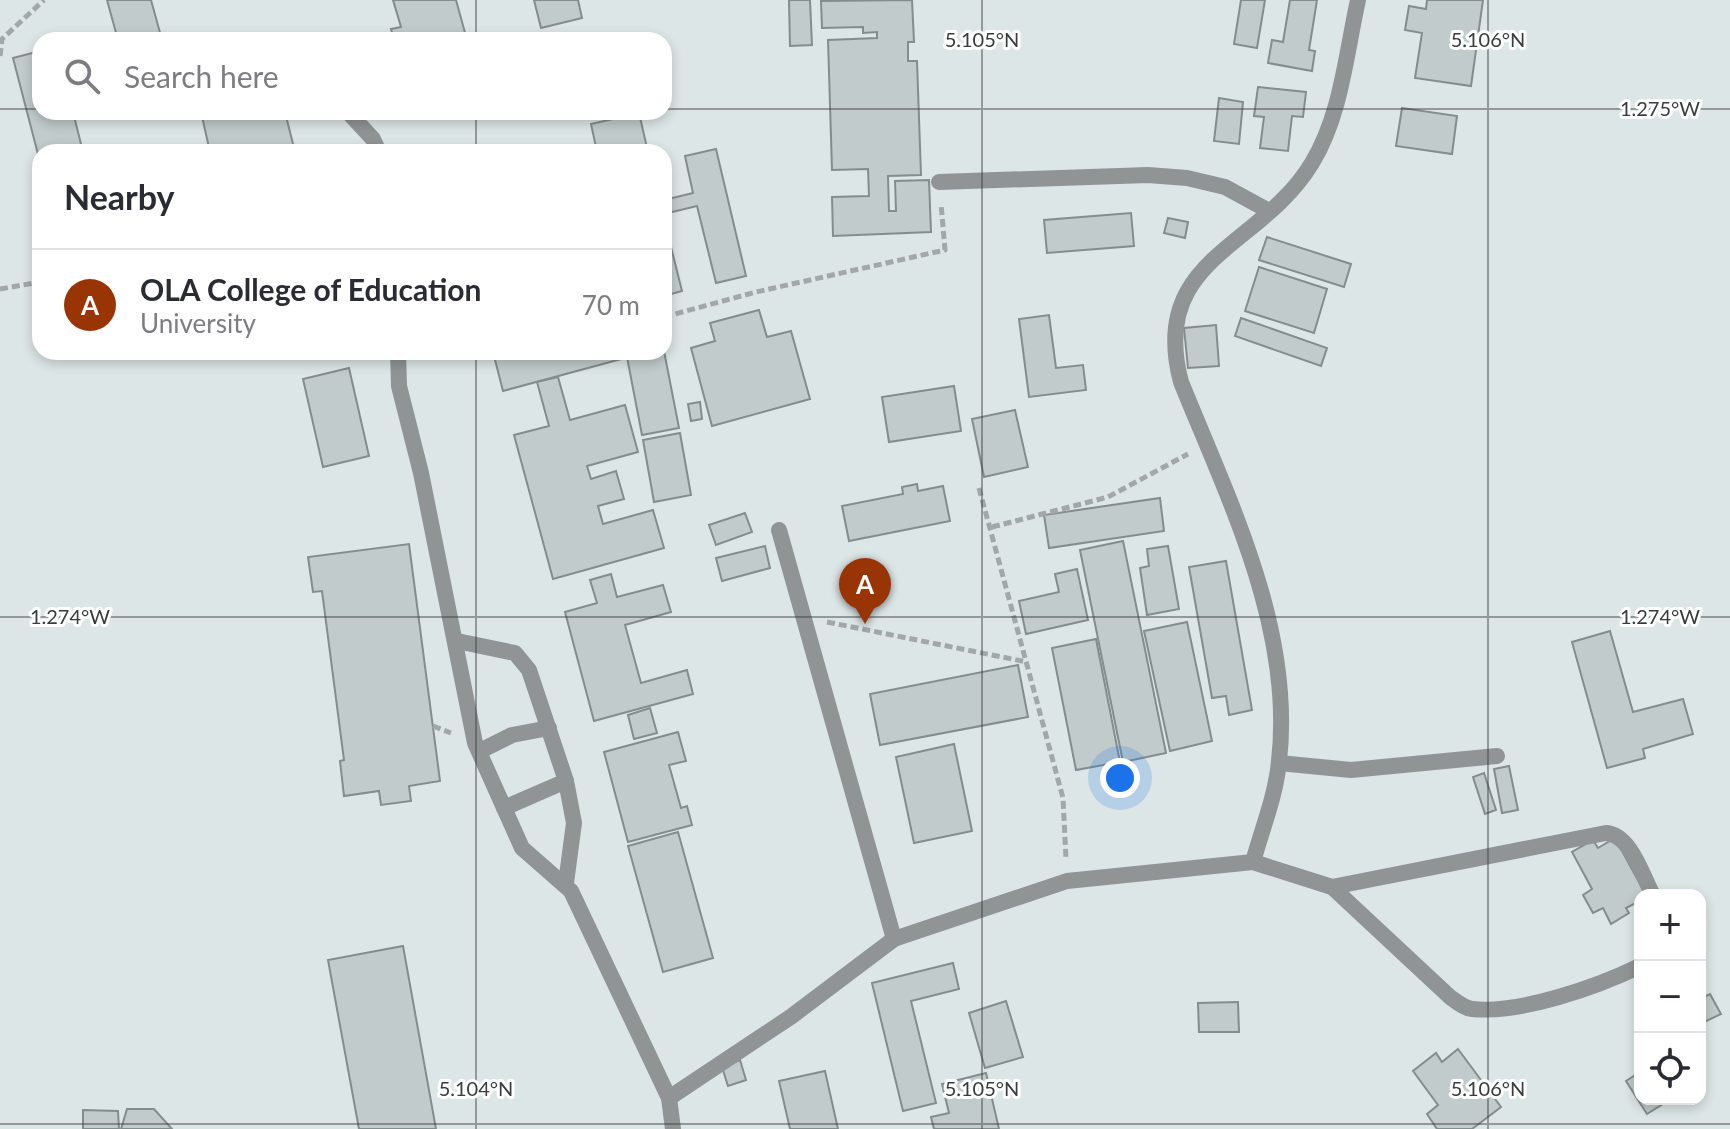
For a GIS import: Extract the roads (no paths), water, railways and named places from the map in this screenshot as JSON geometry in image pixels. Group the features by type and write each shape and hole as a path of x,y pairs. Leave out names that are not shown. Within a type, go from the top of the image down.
{"lane":[{"path":"1253,862 1279,763 1281,683 1266,604 1172,351 1175,320 1197,275 1269,211 1310,168 1324,142 1358,0"},
{"path":"355,120 375,144"},
{"path":"939,182 1148,175 1187,178 1225,187 1269,211"},
{"path":"398,360 399,386 480,751 522,848 566,883 669,1098 673,1129"},
{"path":"779,530 894,939"},
{"path":"457,641 515,653 529,670 566,781 574,823 566,883"},
{"path":"480,751 533,728 549,728"},
{"path":"1279,763 1351,770 1497,756"},
{"path":"504,808 566,781"},
{"path":"1332,887 1606,833 1616,834 1624,840 1650,889"},
{"path":"669,1098 792,1016 894,939 1067,881 1253,862 1332,887 1450,997 1468,1009 1511,1007 1607,982 1634,969"}],"place":[{"name":"OLA College of Education","path":"865,624"}]}
